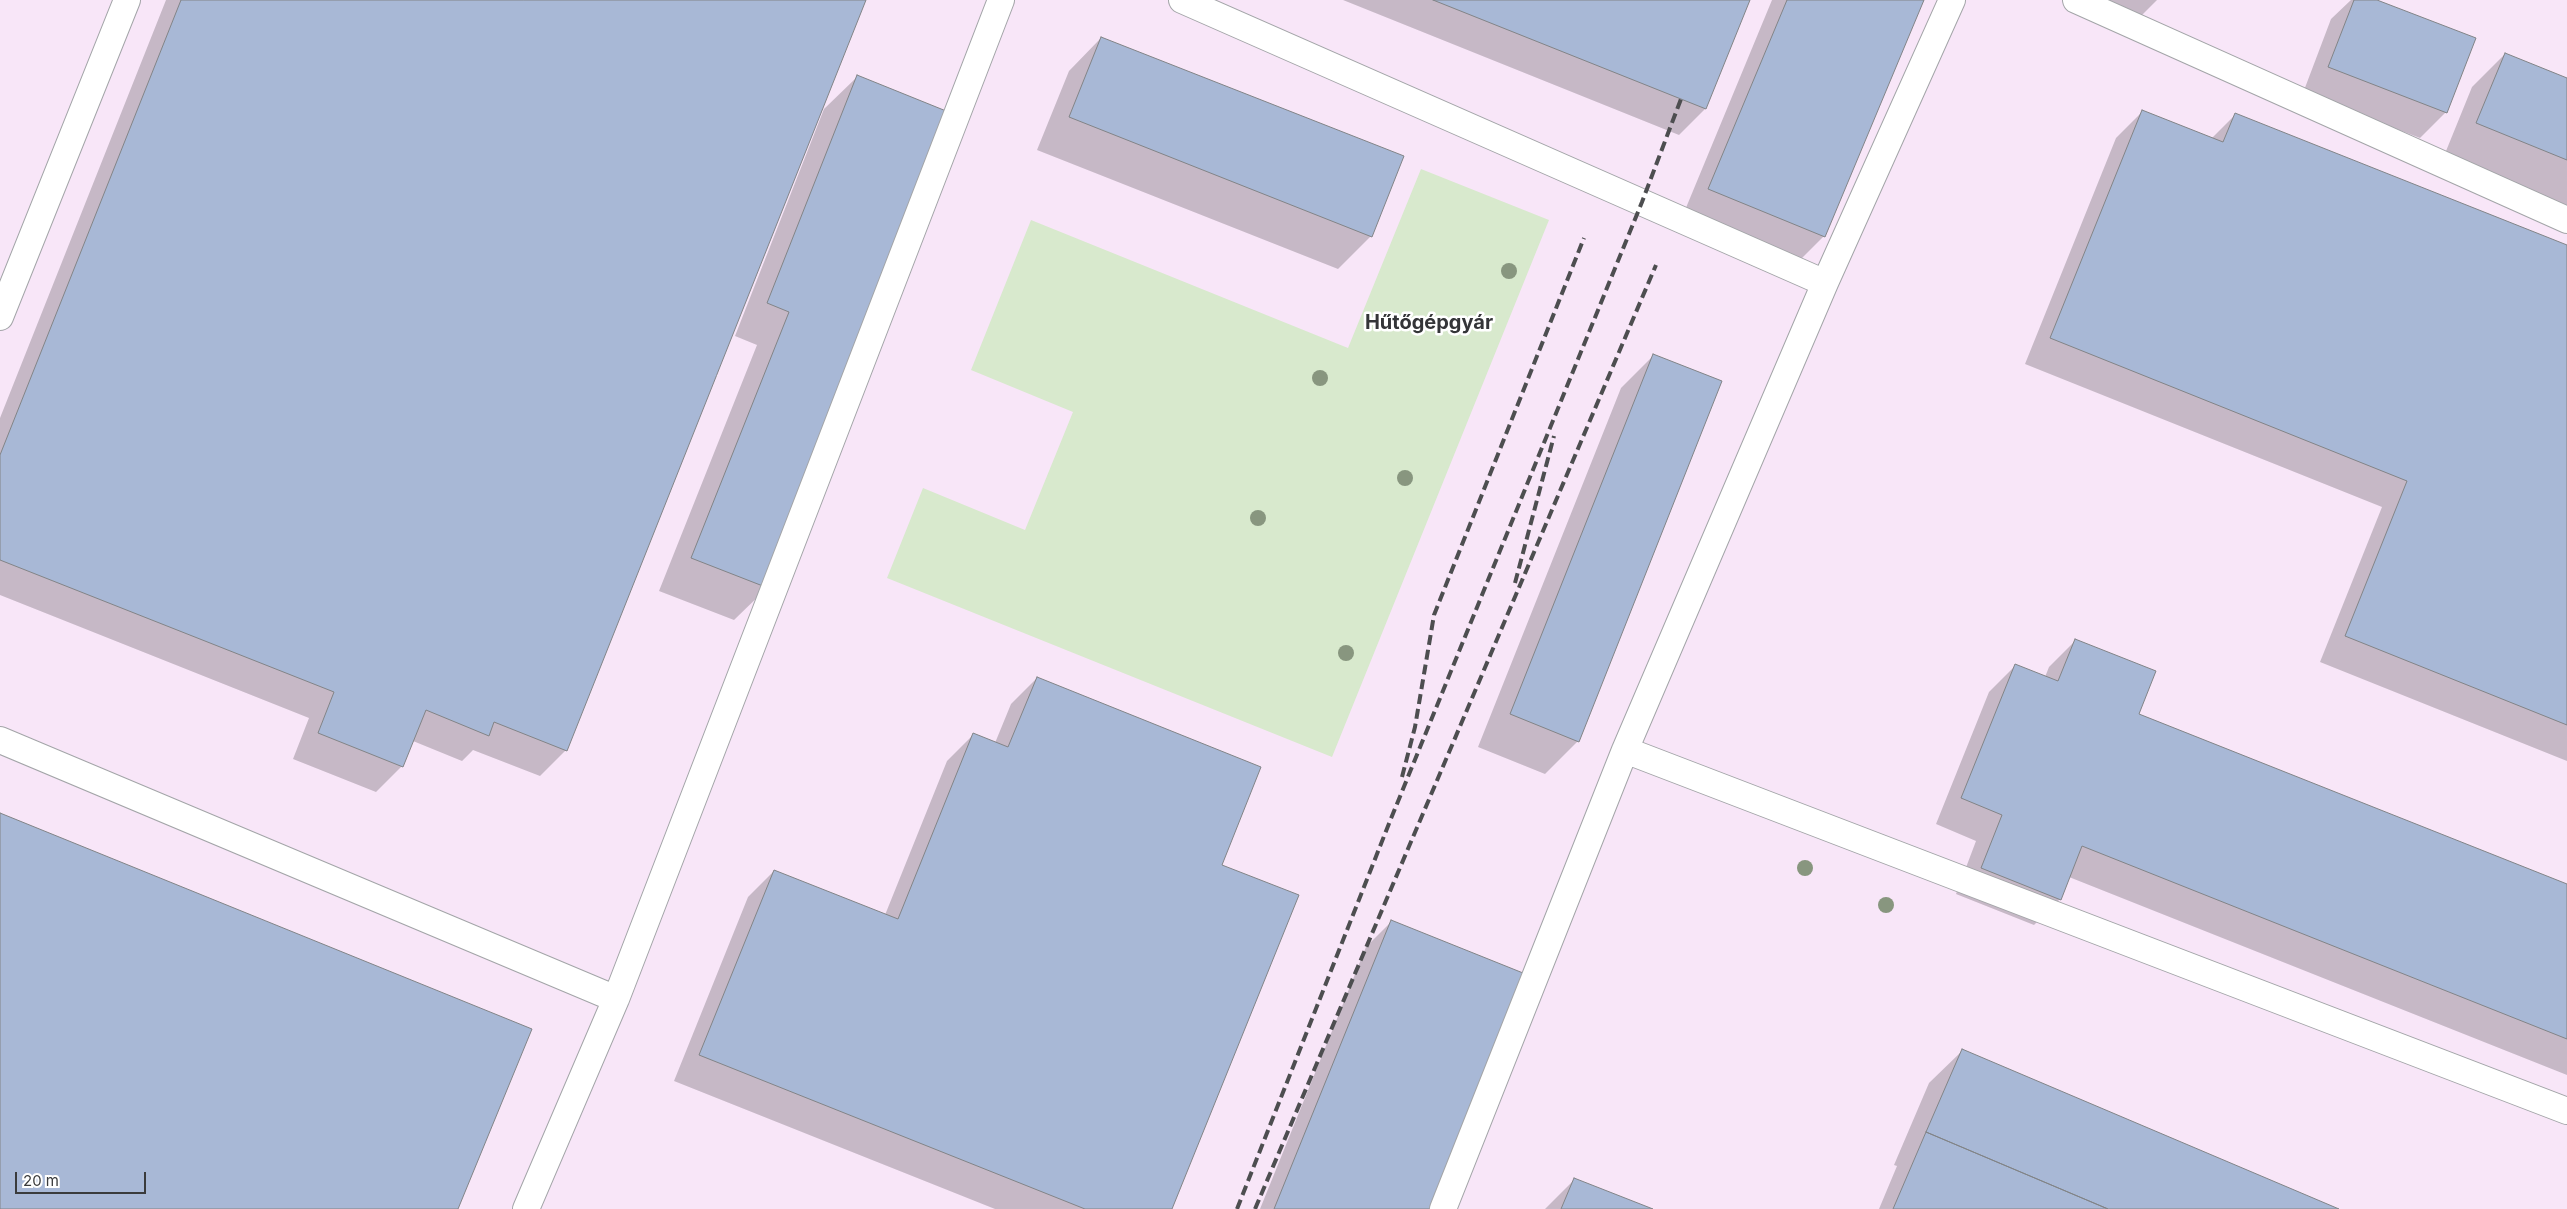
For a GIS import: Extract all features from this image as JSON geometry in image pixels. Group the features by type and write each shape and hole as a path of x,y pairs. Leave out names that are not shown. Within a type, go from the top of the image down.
{"lane":[{"path":"0,317 127,0"},
{"path":"526,1209 616,1000 1002,0"},
{"path":"1182,0 1825,283"},
{"path":"1443,1209 1625,750 1825,283 1952,0"},
{"path":"2076,0 2567,220"},
{"path":"0,740 616,1000"},
{"path":"1625,750 2567,1111"}],"shaded area":[{"path":"0,0 2567,0 2567,1209 0,1209"}],"green space":[{"path":"1421,169 1549,220 1332,757 887,578 923,488 1025,530 1073,412 971,370 1031,220 1348,348"}],"building":[{"path":"181,0 866,0 567,751 494,722 489,736 426,710 403,767 318,733 334,692 0,560 0,455"},
{"path":"1433,0 1750,0 1706,109"},
{"path":"1787,0 1924,0 1825,237 1708,189"},
{"path":"2354,0 2377,0 2476,38 2447,113 2328,67"},
{"path":"1101,37 1404,156 1372,237 1069,117"},
{"path":"2505,53 2567,78 2567,160 2476,123"},
{"path":"857,75 956,115 768,588 691,558 789,312 767,303"},
{"path":"2142,110 2223,142 2235,113 2567,245 2567,725 2345,636 2407,481 2050,338"},
{"path":"1653,354 1722,381 1579,742 1510,714"},
{"path":"2075,639 2156,671 2139,714 2567,884 2567,1039 2082,846 2061,900 1981,868 2002,815 1961,798 2015,664 2058,681"},
{"path":"1037,677 1261,767 1222,865 1299,895 1172,1209 1085,1209 699,1055 774,870 898,919 973,733 1008,747"},
{"path":"0,813 532,1029 458,1209 0,1209"},
{"path":"1391,920 1528,975 1434,1209 1274,1209"},
{"path":"1962,1049 2339,1209 2108,1209 1926,1132"},
{"path":"1926,1132 2108,1209 1893,1209"},
{"path":"1574,1178 1653,1209 1561,1209"}],"railway":[{"path":"1237,1209 1390,821 1642,202 1681,99"},
{"path":"1402,777 1415,727 1434,615 1584,238"},
{"path":"1255,1209 1656,265"},
{"path":"1515,583 1554,436"}],"district":[{"name":"Hűtőgépgyár","path":"1429,323"}]}
